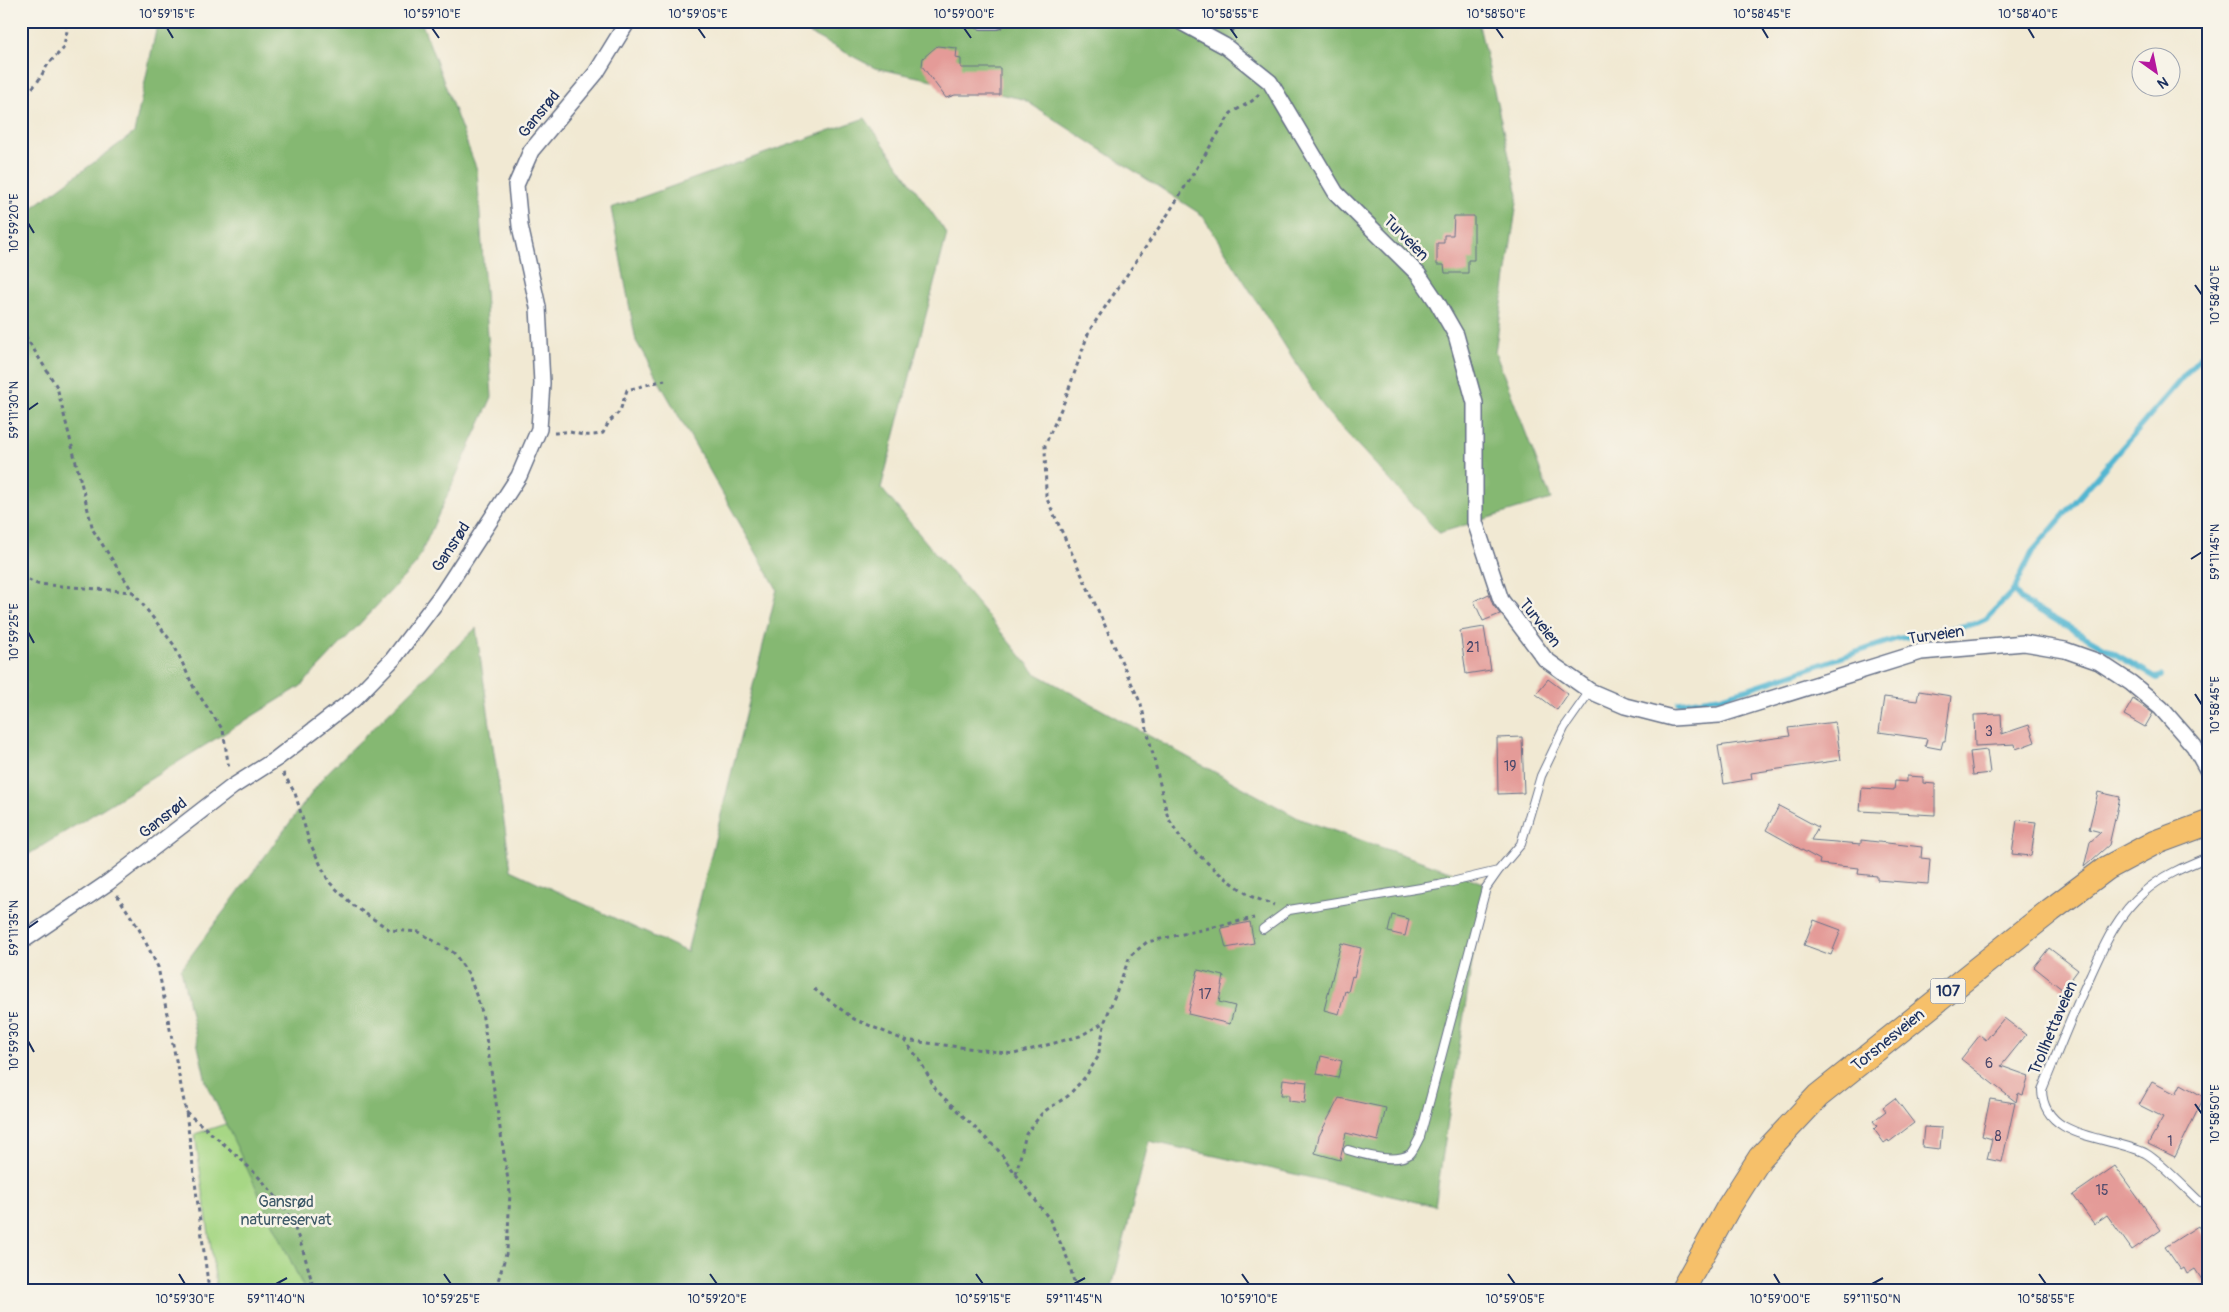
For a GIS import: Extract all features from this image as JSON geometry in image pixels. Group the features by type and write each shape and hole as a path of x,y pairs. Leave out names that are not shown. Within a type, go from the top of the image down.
{"main road":[{"name":"Torsnesveien","path":"1682,1291 1728,1208 1760,1158 1818,1096 2051,910 2107,868 2154,843 2208,823"}],"street":[{"name":"Gansrød","path":"21,942 109,882 232,787 276,759 354,698 393,660 443,593 519,476 539,429 542,382 538,307 520,226 516,185 531,151 596,73 628,21"},
{"path":"981,21 996,21"},
{"name":"Turveien","path":"1179,21 1225,46 1270,82 1336,193 1418,274 1456,335 1475,403 1475,522 1501,600 1545,659 1590,691 1625,706 1672,718 1719,716 1920,652 2024,643 2065,650 2099,662 2132,683 2161,708 2194,746 2208,772"}],"lane":[{"path":"1348,1150 1371,1157 1400,1158 1410,1153 1420,1137 1486,888 1521,844 1541,776 1564,728 1590,691"},
{"name":"Trollhettaveien","path":"2200,1202 2147,1154 2136,1149 2082,1134 2063,1126 2046,1107 2042,1098 2042,1090 2080,996 2110,932 2123,914 2145,890 2189,865 2208,857"},
{"path":"1263,930 1289,910 1439,885 1498,871"}],"path":[{"path":"21,99 37,83 48,64 63,49 67,31 66,21"},
{"path":"1270,82 1252,101 1231,113 1168,214 1089,331 1065,400 1044,445 1046,497 1141,704 1168,818 1182,840 1220,874 1250,896 1289,910"},
{"path":"21,329 57,387 93,530 133,592 174,645 194,688 223,730 232,787"},
{"path":"539,429 551,434 570,431 574,434 594,436 603,433 609,422 620,411 627,390 665,380"},
{"path":"21,576 36,584 133,592"},
{"path":"276,759 295,793 309,841 329,882 354,906 390,930 419,932 454,953 469,975 482,1012 510,1193 507,1251 495,1291"},
{"path":"109,882 139,930 158,967 186,1112 209,1291"},
{"path":"1016,1174 1026,1134 1043,1112 1068,1096 1086,1076 1098,1057 1105,1021 1130,956 1146,942 1289,910"},
{"path":"814,989 854,1019 904,1040 1014,1054 1080,1036 1105,1021"},
{"path":"904,1040 919,1059 936,1090 998,1150 1050,1220 1069,1262 1076,1291"},
{"path":"186,1112 234,1153 277,1199 295,1228 314,1291"}],"green space":[{"path":"158,21 421,21 477,170 492,397 416,564 301,686 21,859 21,216 134,133"},
{"path":"786,21 1478,21 1518,195 1495,352 1551,499 1439,533 1327,412 1202,215 1023,99 875,68"},
{"path":"865,118 947,234 881,488 1035,673 1300,819 1484,883 1435,1206 1149,1141 1111,1291 305,1291 206,1082 181,969 326,774 476,628 511,870 687,952 777,589 636,341 611,208"},
{"name":"Gansrød naturreservat","path":"292,1102 466,1291 217,1291 195,1134"}],"building":[{"path":"937,46 957,48 956,58 961,59 961,68 1000,68 1000,95 955,95 946,98 922,66 923,58"},
{"path":"1454,216 1474,216 1474,260 1468,260 1468,273 1445,273 1444,265 1437,265 1437,243 1444,243 1444,235 1453,235"},
{"path":"1489,594 1493,605 1500,614 1483,621 1474,601"},
{"path":"1484,627 1491,670 1466,674 1460,631"},
{"path":"1548,679 1568,694 1557,710 1536,694"},
{"path":"1919,691 1951,696 1945,741 1943,741 1941,749 1925,746 1927,739 1879,732 1884,697 1917,701"},
{"path":"2133,699 2153,713 2145,727 2124,715"},
{"path":"2001,714 2002,734 2029,725 2035,742 2016,749 2015,744 1975,746 1974,715"},
{"path":"1835,722 1841,760 1751,773 1752,779 1724,784 1718,746 1790,736 1788,728"},
{"path":"1522,737 1524,793 1498,794 1497,738"},
{"path":"1987,750 1990,773 1973,775 1970,752"},
{"path":"1907,776 1923,777 1923,783 1935,784 1935,815 1860,811 1862,788 1894,790 1895,781 1907,782"},
{"path":"2098,792 2120,797 2109,845 2084,867 2090,842 2101,832 2089,829"},
{"path":"1779,806 1818,827 1811,840 1861,844 1861,840 1922,847 1921,858 1930,859 1928,884 1877,880 1877,876 1858,874 1859,868 1819,864 1820,860 1766,830"},
{"path":"2017,820 2036,822 2031,856 2012,854"},
{"path":"1392,915 1409,919 1405,936 1388,932"},
{"path":"1814,920 1841,930 1831,955 1804,945"},
{"path":"1250,922 1254,943 1226,948 1221,928"},
{"path":"1341,943 1361,948 1354,977 1352,976 1348,992 1345,991 1339,1014 1324,1010"},
{"path":"2049,948 2078,970 2063,990 2034,967"},
{"path":"1198,970 1224,976 1219,1002 1235,1006 1230,1024 1188,1014"},
{"path":"2004,1018 2026,1035 2001,1066 2029,1076 2023,1095 2018,1093 2016,1102 1961,1059 1980,1035 1986,1040"},
{"path":"1321,1056 1342,1061 1338,1078 1317,1074"},
{"path":"1283,1079 1307,1082 1305,1103 1289,1101 1289,1095 1281,1095"},
{"path":"2152,1082 2176,1094 2181,1084 2204,1097 2175,1157 2148,1144 2163,1117 2139,1105"},
{"path":"1339,1098 1386,1108 1378,1141 1346,1133 1340,1160 1315,1153 1319,1136"},
{"path":"1895,1098 1914,1123 1889,1142 1888,1140 1884,1143 1874,1129 1877,1126 1873,1121 1886,1111 1883,1107"},
{"path":"1990,1099 2015,1103 2002,1162 1987,1159 1992,1139 1982,1136"},
{"path":"1924,1127 1942,1128 1940,1149 1922,1147"},
{"path":"2115,1166 2161,1230 2132,1250 2107,1215 2094,1224 2073,1195"},
{"path":"2198,1226 2208,1241 2208,1289 2195,1269 2187,1274 2184,1268 2181,1270 2165,1247"}],"waterway":[{"path":"1679,703 1720,697 1896,639 1975,624 1986,619 2014,590 2032,552 2208,348"},
{"path":"2014,590 2021,600 2157,678 2161,676"}]}
